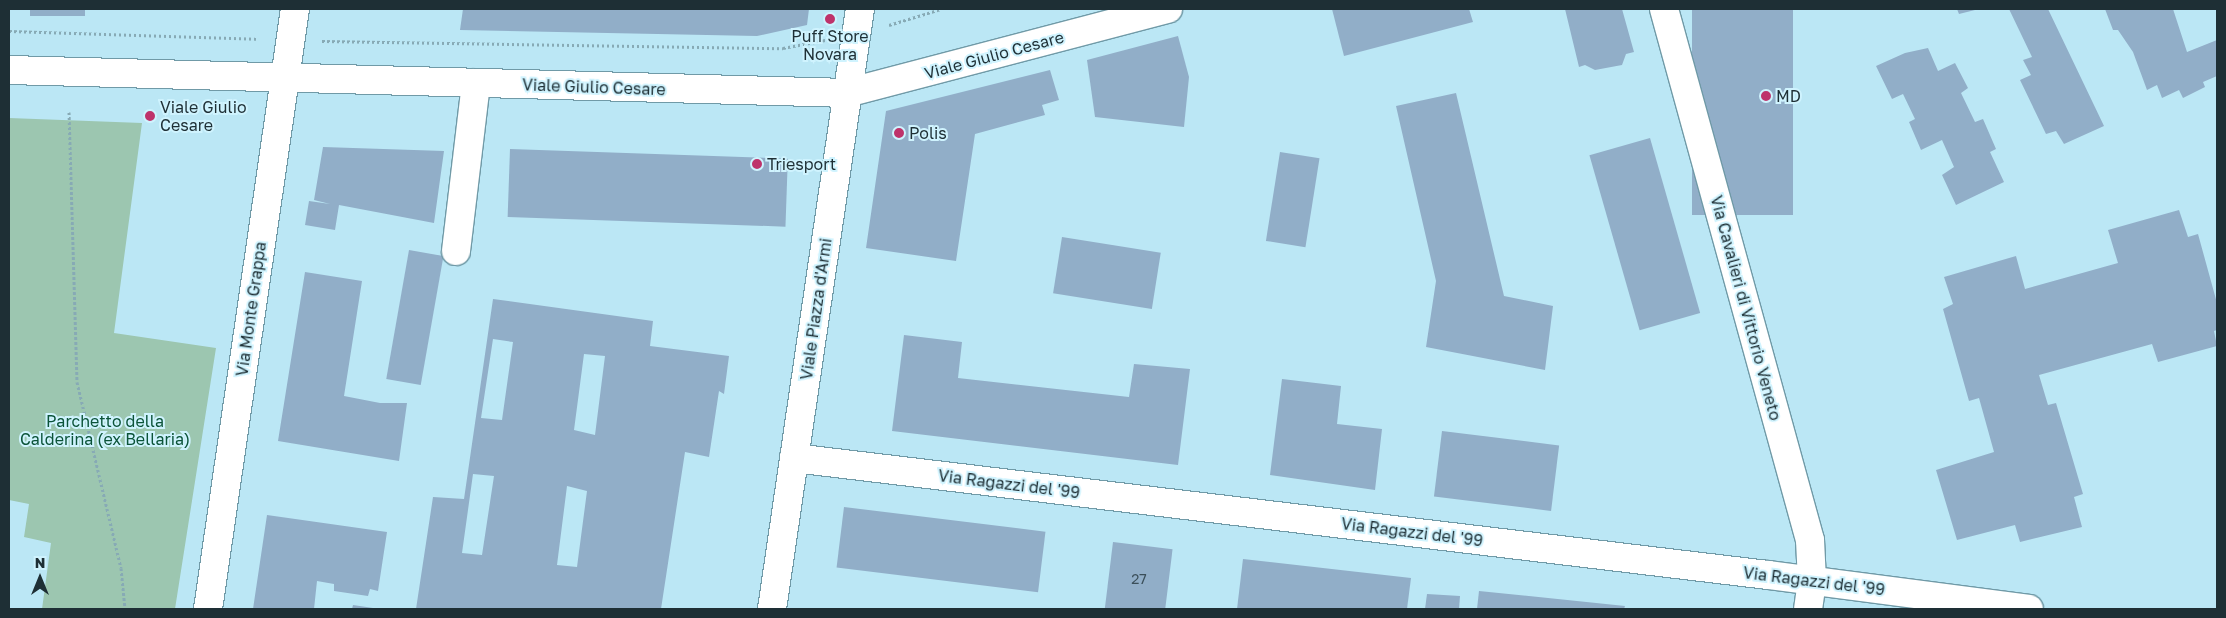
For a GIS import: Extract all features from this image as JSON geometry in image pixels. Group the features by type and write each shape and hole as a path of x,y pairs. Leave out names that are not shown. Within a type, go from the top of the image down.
{"street":[{"name":"Via Monte Grappa","path":"208,609 295,9"},
{"name":"Viale Piazza d'Armi","path":"772,609 860,9"},
{"name":"Viale Giulio Cesare","path":"9,70 847,93 1168,9"},
{"name":"Via Cavalieri di Vittorio Veneto","path":"1664,9 1810,540 1812,581 1808,609"},
{"path":"456,251 476,83"},
{"name":"Via Ragazzi del '99","path":"794,458 2029,609"}],"path":[{"path":"889,24 941,9"},
{"path":"9,31 258,39"},
{"path":"315,41 783,48 820,42"},
{"path":"69,112 77,382 121,568 125,609"}],"green space":[{"name":"Parchetto della Calderina (ex Bellaria)","path":"9,118 142,123 114,333 216,348 175,609 42,609 51,543 24,537 29,504 9,500"}],"building":[{"path":"30,9 85,9 85,16 30,16"},
{"path":"463,9 809,9 807,25 757,36 460,30"},
{"path":"1332,9 1469,9 1473,22 1344,56"},
{"path":"1565,9 1622,9 1634,52 1626,54 1622,65 1595,70 1585,65 1579,67"},
{"name":"MD","path":"1692,9 1793,9 1793,215 1692,215"},
{"path":"1957,9 1979,9 1959,14"},
{"path":"2009,9 2048,9 2104,126 2064,144 2056,131 2046,134 2020,80 2031,75 2023,60 2032,57"},
{"path":"2105,9 2173,9 2187,52 2217,40 2217,76 2203,82 2205,87 2183,98 2179,90 2162,98 2157,85 2147,90 2133,52 2118,30 2113,30"},
{"path":"1178,36 1189,77 1184,127 1095,117 1087,60"},
{"path":"1928,48 1938,71 1955,63 1968,88 1961,93 1975,122 1983,119 1996,149 1990,152 2004,182 1956,205 1942,175 1954,167 1942,140 1921,150 1909,122 1915,119 1903,94 1892,99 1876,66 1905,53"},
{"path":"1050,70 1059,100 1042,105 1045,115 975,134 956,261 866,248 886,111"},
{"path":"1456,93 1504,296 1553,306 1545,370 1426,347 1436,281 1396,106"},
{"path":"1650,138 1700,313 1640,330 1589,155"},
{"path":"323,147 444,151 434,223 339,205 335,230 305,225 309,201 330,204 314,200"},
{"path":"510,149 788,159 785,227 508,217"},
{"path":"1280,152 1320,158 1305,247 1266,241"},
{"path":"2179,210 2188,237 2198,234 2217,303 2217,330 2214,331 2217,346 2158,362 2152,344 2039,375 2048,405 2056,403 2083,494 2074,497 2082,527 2020,542 2015,525 1957,540 1936,470 1994,452 1979,398 1969,401 1943,309 1953,304 1944,277 2016,256 2025,289 2118,263 2108,230"},
{"path":"1062,237 1161,253 1152,309 1053,293"},
{"path":"409,250 443,256 421,385 386,379"},
{"path":"305,272 362,281 344,396 380,403 407,403 399,461 278,441"},
{"path":"493,299 653,321 650,346 729,356 724,394 719,391 709,457 685,452 661,609 416,609 433,497 464,499","holes":["493,339 513,342 502,420 481,418","584,354 605,356 595,435 574,430","473,474 494,476 482,555 462,553","567,486 587,491 577,567 557,565"]},
{"path":"904,335 962,342 958,378 1129,397 1134,364 1190,369 1178,465 892,431"},
{"path":"1282,379 1341,386 1337,424 1382,429 1375,490 1270,475"},
{"path":"1442,431 1559,445 1551,511 1434,497"},
{"path":"844,507 1045,532 1038,592 837,568"},
{"path":"267,515 387,532 378,591 370,589 368,596 334,591 334,584 317,581 314,609 253,609"},
{"path":"1113,542 1173,549 1165,609 1105,609"},
{"path":"1243,559 1411,578 1407,609 1237,609"},
{"path":"1479,591 1625,606 1624,609 1477,609"},
{"path":"1427,594 1460,596 1459,609 1425,609"},
{"path":"353,605 373,608 352,609"}],"place":[{"name":"Puff Store Novara","path":"830,19"},
{"name":"MD","path":"1766,96"},
{"name":"Viale Giulio Cesare","path":"150,116"},
{"name":"Polis","path":"899,133"},
{"name":"Triesport","path":"757,164"}]}
